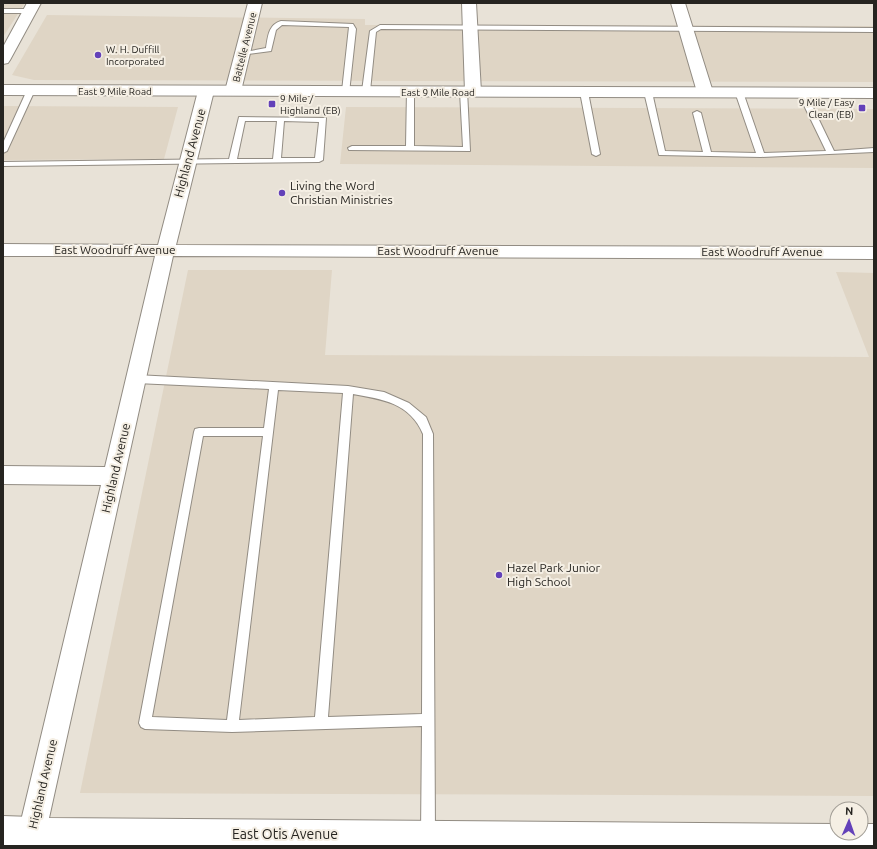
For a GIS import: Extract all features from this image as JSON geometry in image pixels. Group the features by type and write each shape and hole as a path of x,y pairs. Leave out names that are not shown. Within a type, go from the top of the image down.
{"main road":[{"name":"East 9 Mile Road","path":"3,90 874,93"},
{"path":"3,831 31,836"}],"street":[{"name":"Battelle Avenue","path":"233,91 256,3"},
{"path":"468,92 470,28 469,3"},
{"path":"678,3 705,92"},
{"path":"3,60 32,7"},
{"name":"Highland Avenue","path":"31,836 166,250 206,91"},
{"name":"East Woodruff Avenue","path":"3,250 874,253"},
{"path":"3,475 114,476"},
{"name":"East Otis Avenue","path":"31,836 428,835 874,838"},
{"path":"3,843 31,836"}],"lane":[{"path":"3,11 32,7"},
{"path":"242,54 269,50 273,28 275,25 281,23 351,25 353,29 346,91"},
{"path":"366,91 373,31 376,28 874,30"},
{"path":"3,151 31,90"},
{"path":"410,92 410,149"},
{"path":"352,148 466,150 468,92"},
{"path":"584,92 596,154"},
{"path":"648,92 662,153 761,155 874,150"},
{"path":"739,92 761,155"},
{"path":"802,93 831,153"},
{"path":"697,113 708,154"},
{"path":"3,164 319,160 323,120 242,119 234,160"},
{"path":"277,160 281,119"},
{"path":"136,379 348,390 384,396 406,406 422,420 428,434 430,616 428,835"},
{"path":"232,726 274,386"},
{"path":"321,724 348,390"},
{"path":"269,432 199,432 145,723 232,726 428,720"}],"shaded area":[{"path":"3,3 25,3 3,37"},
{"path":"47,15 365,19 365,25 874,26 874,82 34,80 12,75"},
{"path":"3,106 178,107 164,159 3,160"},
{"path":"346,107 874,109 874,168 340,164"},
{"name":"Hazel Park Junior High School","path":"188,270 332,270 325,355 869,357 836,272 874,273 874,796 80,793"}],"place":[{"name":"W. H. Duffill Incorporated","path":"98,55"},
{"name":"9 Mile / Highland (EB)","path":"272,104"},
{"name":"9 Mile / Easy Clean (EB)","path":"862,108"},
{"name":"Living the Word Christian Ministries","path":"282,193"},
{"name":"Hazel Park Junior High School","path":"499,575"}]}
